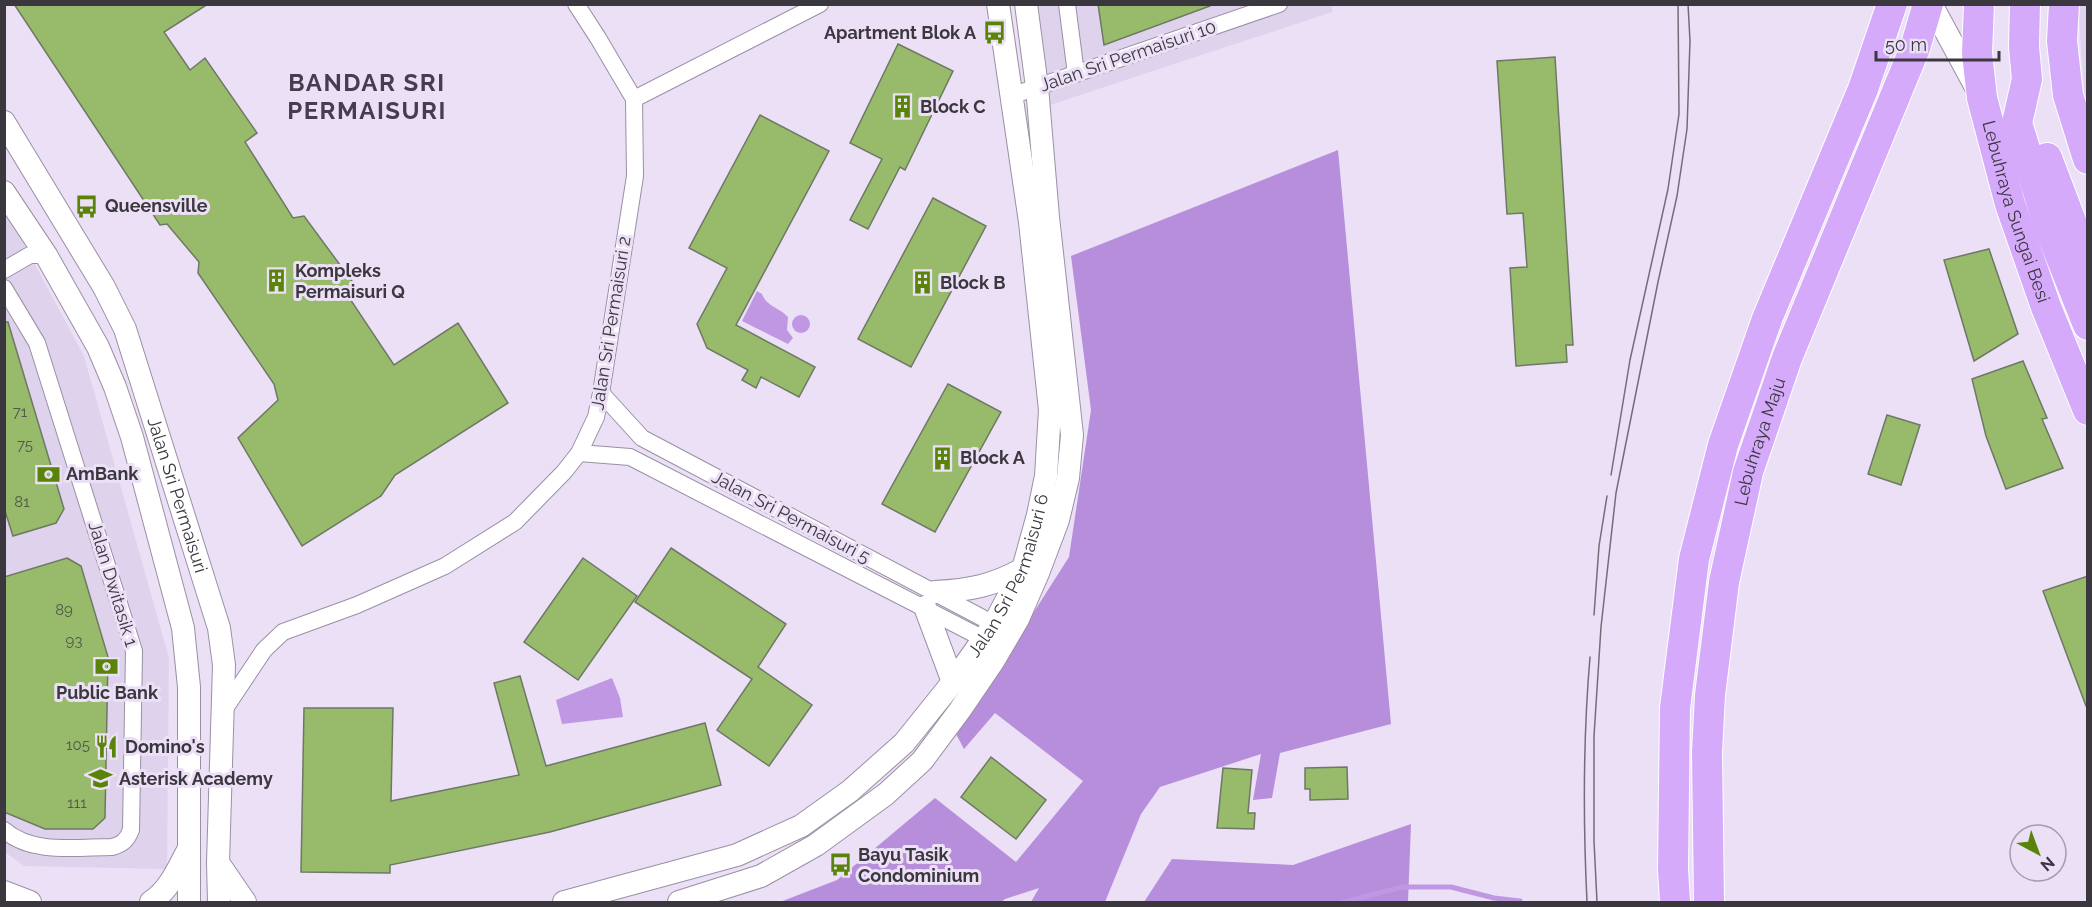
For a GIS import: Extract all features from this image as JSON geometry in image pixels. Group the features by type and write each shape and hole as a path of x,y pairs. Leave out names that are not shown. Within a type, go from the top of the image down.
{"highway":[{"name":"Lebuhraya Maju","path":"1675,903 1673,868 1675,708 1694,559 1723,444 1767,319 1863,89 1892,4"},
{"name":"Lebuhraya Maju","path":"1709,903 1707,752 1710,695 1724,582 1748,472 1786,358 1915,48 1930,4"},
{"name":"Lebuhraya Sungai Besi","path":"1979,4 1977,52 1982,98 2010,204 2046,307 2088,410"},
{"name":"Lebuhraya Sungai Besi","path":"2025,4 2024,47 2027,79 2017,123 2049,227 2088,325"},
{"path":"2064,4 2062,41 2068,95 2088,159"},
{"path":"2027,79 2047,156 2088,266"}],"street":[{"path":"576,4 634,99 820,4"},
{"name":"Jalan Sri Permaisuri 6","path":"576,901 737,855 801,826 850,791 904,743 992,633 1023,569 1046,476 1050,410 1032,245 998,4"},
{"name":"Jalan Sri Permaisuri 6","path":"680,903 761,876 816,845 886,794 922,760 960,710 1018,619 1038,573 1058,520 1068,478 1072,435 1048,217 1037,87 1026,4"},
{"path":"1067,4 1076,74"},
{"name":"Jalan Sri Permaisuri 10","path":"1011,96 1250,9 1279,4"},
{"path":"1930,4 1982,98"},
{"name":"Jalan Sri Permaisuri 2","path":"222,713 264,650 283,632 357,605 445,566 515,522 564,472 579,453 596,417 601,393 634,176 634,99"},
{"name":"Jalan Sri Permaisuri","path":"4,122 104,287 125,329 219,628 224,665 218,863 219,903"},
{"name":"Jalan Sri Permaisuri","path":"5,194 46,255 98,347 115,387 132,437 183,628 189,687 189,903"},
{"path":"4,270 30,255 46,255"},
{"name":"Jalan Dwitasik 1","path":"4,288 37,343 134,651 131,830 128,839 112,847 43,847 10,835 4,830"},
{"name":"Jalan Sri Permaisuri 5","path":"601,393 642,438 992,633"},
{"name":"Jalan Sri Permaisuri 5","path":"579,453 630,457 930,600"},
{"path":"953,682 930,600 1000,582 1023,569"},
{"path":"994,660 992,633 1018,619"},
{"path":"151,903 174,877 189,849"},
{"path":"218,863 244,903"},
{"path":"4,892 30,903"}],"shaded area":[{"path":"1332,4 1332,12 1047,106 1034,5"},
{"path":"2078,5 2087,5 2087,123 2086,120"},
{"path":"1338,150 1391,724 1280,753 1272,798 1253,800 1261,754 1160,787 1141,814 1105,902 1031,902 1039,888 1001,902 780,902 837,880 935,798 1016,862 1083,781 995,713 964,749 956,734 1069,557 1091,410 1071,256"},
{"path":"4,214 19,235 84,356 169,658 167,869 24,866 5,852"},
{"path":"757,291 788,317 787,330 793,338 788,344 742,321"},
{"path":"801,315 807,318 810,324 807,330 801,333 795,330 792,324 795,318"},
{"path":"612,678 620,698 623,717 562,724 556,700"},
{"path":"1411,824 1408,902 1144,902 1172,859 1293,865"}],"building":[{"name":"Kompleks Permaisuri Q","path":"14,4 208,4 164,32 190,70 205,58 257,133 245,142 293,218 304,216 357,288 348,296 394,365 458,323 508,403 395,475 381,496 302,546 238,438 278,400 274,384 198,273 199,262 167,224 160,225"},
{"path":"1098,4 1210,4 1210,6 1104,45"},
{"name":"Block C","path":"898,44 953,71 905,170 900,167 868,229 850,220 882,159 850,143"},
{"path":"1555,57 1573,345 1566,345 1567,362 1516,366 1510,268 1527,267 1523,213 1507,214 1497,61"},
{"path":"760,115 829,151 736,325 815,367 799,397 761,377 756,388 742,380 748,370 707,348 697,324 727,268 689,248"},
{"name":"Block B","path":"933,198 986,226 911,367 858,339"},
{"path":"1989,249 2018,334 1974,361 1944,260"},
{"path":"4,322 8,322 64,509 56,523 13,536 4,508"},
{"path":"2023,361 2047,418 2042,419 2063,468 2006,489 1986,436 1972,379"},
{"name":"Block A","path":"948,384 1001,412 935,532 882,504"},
{"path":"1887,415 1920,425 1901,485 1868,474"},
{"path":"671,548 786,624 758,667 812,705 769,766 717,730 752,679 635,602"},
{"path":"67,558 81,566 108,657 105,818 93,829 45,829 4,812 4,577"},
{"path":"583,558 637,596 578,680 524,642"},
{"path":"2088,576 2088,706 2086,706 2043,591"},
{"path":"520,676 546,766 705,723 721,785 550,832 390,865 390,873 301,872 304,708 393,708 391,801 519,775 494,683"},
{"path":"991,757 1046,800 1016,839 961,797"},
{"path":"1347,767 1348,799 1310,800 1310,789 1305,789 1305,768"},
{"path":"1223,768 1252,770 1248,813 1255,813 1254,829 1217,828"}],"waterway":[{"path":"1344,902 1402,887 1451,887 1494,898 1520,901"}],"tram line":[{"path":"1611,475 1630,360 1668,189 1679,114 1678,4"},
{"path":"1597,902 1594,841 1594,736 1601,627 1616,493 1677,196 1687,129 1690,41 1688,4"},
{"path":"1594,615 1599,546 1607,496"},
{"path":"1587,902 1584,780 1590,657"}],"place":[{"name":"Apartment Blok A","path":"994,33"},
{"name":"Block C","path":"902,107"},
{"name":"Queensville","path":"87,206"},
{"name":"Kompleks Permaisuri Q","path":"277,281"},
{"name":"Block B","path":"922,283"},
{"name":"Block A","path":"942,458"},
{"name":"AmBank","path":"48,474"},
{"name":"Public Bank","path":"107,667"},
{"name":"Domino's","path":"107,747"},
{"name":"Asterisk Academy","path":"101,779"},
{"name":"Bayu Tasik Condominium","path":"840,865"}],"district":[{"name":"BANDAR SRI PERMAISURI","path":"367,97"}]}
